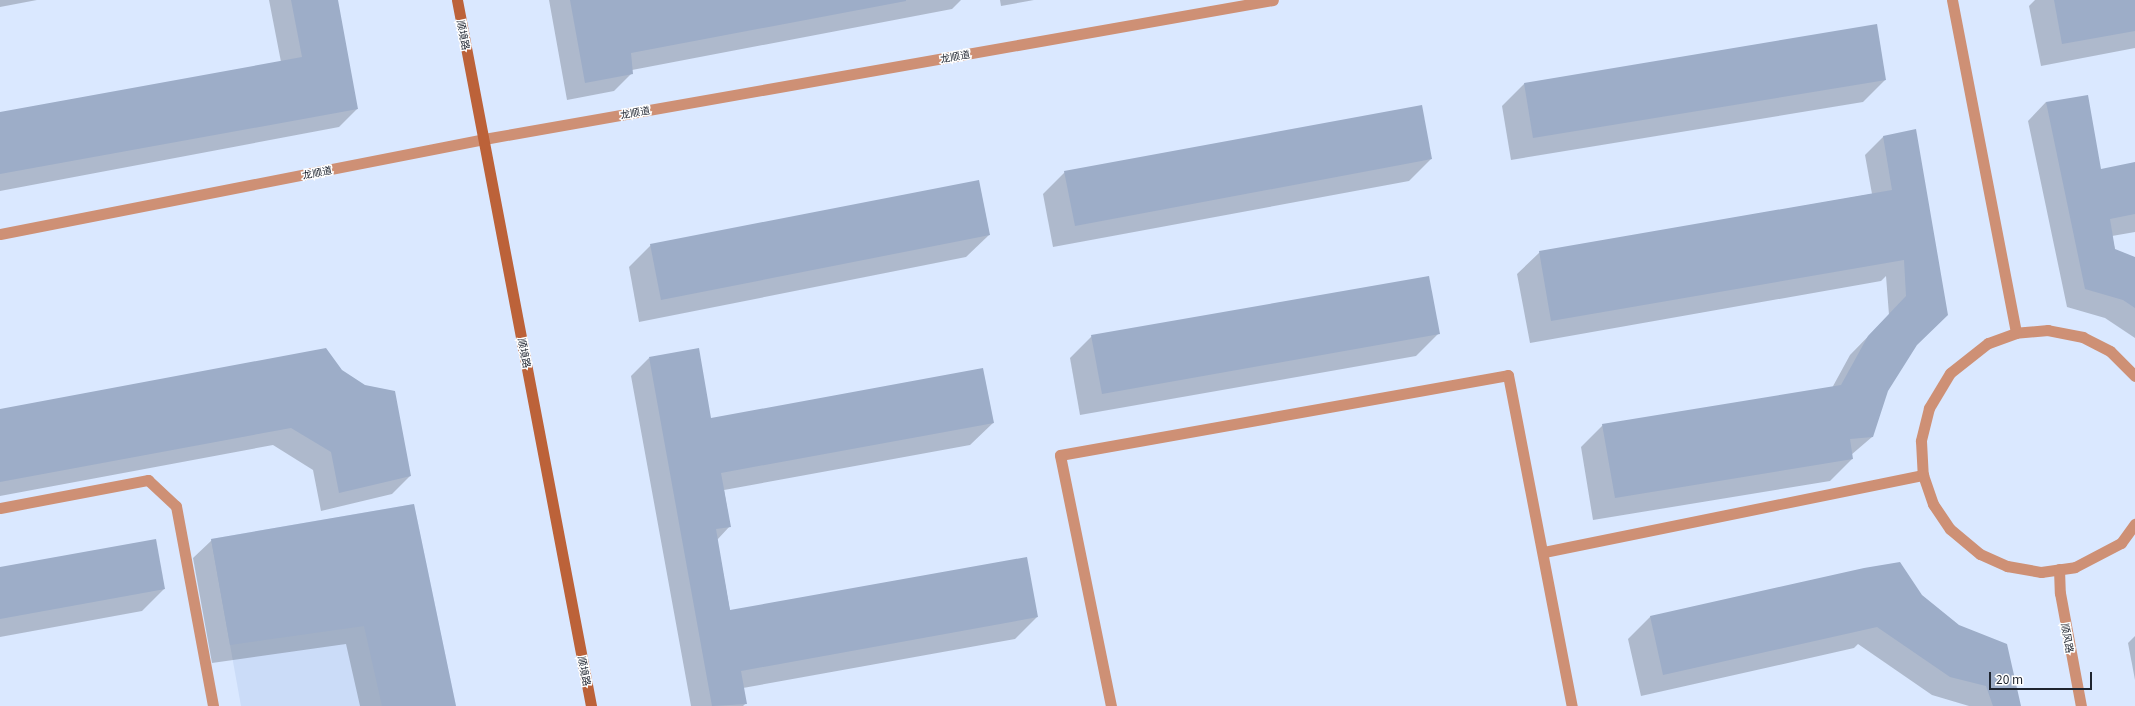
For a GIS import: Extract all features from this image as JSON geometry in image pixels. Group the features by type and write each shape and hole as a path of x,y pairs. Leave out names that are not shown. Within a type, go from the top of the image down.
{"main road":[{"name":"顺境路","path":"457,0 592,706"}],"street":[{"name":"龙顺道","path":"0,234 484,139 1273,0"},
{"path":"1952,0 2016,333"},
{"path":"2135,376 2110,351 2083,337 2048,330 2016,333 1988,343 1950,373 1929,408 1921,441 1924,475 1933,504 1950,529 1980,554 2007,566 2041,572 2075,567 2121,542 2135,524"},
{"path":"1111,706 1060,455 1508,375 1544,552 1572,706"},
{"path":"1544,552 1924,475"},
{"path":"0,508 148,480 154,485 176,506 213,706"},
{"name":"顺风路","path":"2059,569 2060,593 2081,706"}],"shaded area":[{"path":"414,504 456,706 241,706 211,539"}],"building":[{"path":"291,0 338,0 358,109 0,174 0,112 302,57"},
{"path":"570,0 906,1 631,53 633,74 585,83"},
{"path":"2054,0 2135,0 2135,31 2062,44"},
{"path":"1877,24 1886,80 1533,138 1524,83"},
{"path":"2088,95 2101,169 2135,162 2135,214 2110,219 2115,249 2135,257 2135,308 2123,300 2085,289 2046,102"},
{"path":"1422,105 1432,159 1075,226 1064,171"},
{"path":"1916,129 1948,315 1917,345 1888,391 1873,437 1850,439 1853,459 1615,498 1602,424 1841,385 1868,336 1906,296 1904,260 1551,321 1539,251 1892,190 1883,136"},
{"path":"979,180 990,235 661,300 650,244"},
{"path":"1429,276 1440,334 1102,394 1091,335"},
{"path":"326,348 342,370 365,385 395,391 411,476 339,493 331,452 291,428 0,482 0,409"},
{"path":"699,348 711,418 983,368 994,423 721,473 731,527 716,529 730,610 1027,557 1038,617 741,671 747,704 712,706 649,357"},
{"path":"414,504 456,706 382,706 364,626 230,645 211,539"},
{"path":"156,539 165,589 0,619 0,567"},
{"path":"1900,562 1922,595 1959,625 2007,644 2021,706 1993,706 1986,686 1950,677 1877,627 1663,675 1650,616 1864,568"}]}
